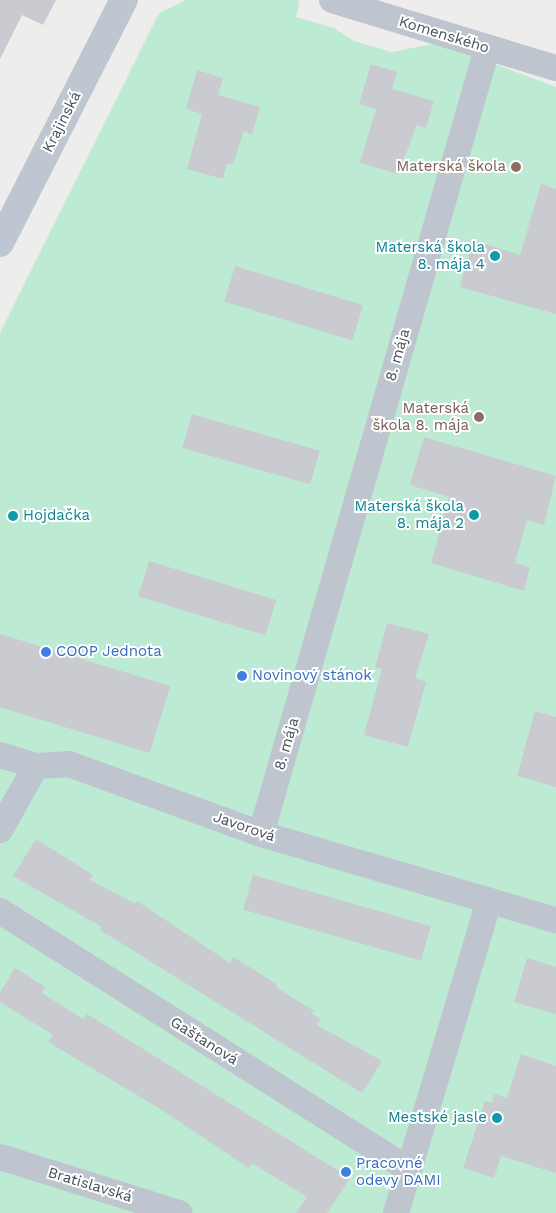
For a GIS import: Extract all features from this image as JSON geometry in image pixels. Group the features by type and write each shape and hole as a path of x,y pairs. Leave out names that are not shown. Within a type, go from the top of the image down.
{"main road":[{"name":"Krajinská","path":"0,243 124,0"}],"street":[{"name":"Komenského","path":"332,0 488,49 556,68"},
{"name":"8. mája","path":"261,834 488,49"},
{"name":"Javorová","path":"0,756 36,766 69,764 261,834 556,920"},
{"path":"0,830 36,766"},
{"path":"396,1213 489,901"},
{"name":"Gaštanová","path":"0,911 408,1170"},
{"name":"Bratislavská","path":"0,1157 179,1213"}],"green space":[{"path":"186,0 296,0 300,1 296,17 334,28 354,41 391,52 438,43 556,87 556,1213 0,1213 0,333 159,13"}],"building":[{"path":"0,0 56,0 43,25 22,15 0,59"},
{"path":"371,64 397,72 392,89 434,101 426,128 417,125 398,174 360,163 376,109 359,104"},
{"path":"197,70 223,78 218,95 260,107 252,134 244,131 233,164 227,163 223,179 187,169 202,114 186,109"},
{"name":"Materská škola 8. mája 4","path":"541,184 556,189 556,314 460,287 473,240 520,255"},
{"path":"235,266 363,305 352,341 224,301"},
{"path":"192,414 320,451 310,484 182,448"},
{"name":"Materská škola 8. mája 2","path":"424,437 556,476 544,525 527,520 515,563 530,567 524,591 431,563 449,497 410,485"},
{"path":"149,561 276,600 265,635 138,596"},
{"path":"387,623 429,634 415,678 426,682 408,747 364,735 382,669 375,668"},
{"path":"0,634 170,686 150,753 0,707"},
{"path":"535,711 556,717 556,787 517,776"},
{"path":"36,839 93,875 90,880 136,904 137,901 230,963 233,957 277,984 276,987 314,1011 312,1014 320,1019 317,1025 382,1061 362,1093 100,930 102,927 13,876"},
{"path":"253,875 431,926 421,961 243,910"},
{"path":"527,958 556,967 556,1014 514,1002"},
{"path":"15,968 45,987 42,993 83,1019 87,1014 350,1178 327,1213 296,1213 307,1197 252,1163 249,1168 162,1110 48,1042 53,1035 0,1002 0,992"},
{"name":"Mestské jasle","path":"521,1054 556,1066 556,1173 501,1156 494,1178 463,1168 485,1101 492,1103 494,1094 507,1098"}],"place":[{"name":"Materská škola","path":"516,167"},
{"name":"Materská škola 8. mája 4","path":"495,256"},
{"name":"Materská škola 8. mája","path":"479,417"},
{"name":"Materská škola 8. mája 2","path":"474,515"},
{"name":"Hojdačka","path":"13,516"},
{"name":"COOP Jednota","path":"46,652"},
{"name":"Novinový stánok","path":"242,676"},
{"name":"Mestské jasle","path":"497,1118"},
{"name":"Pracovné odevy DAMI","path":"346,1172"}]}
